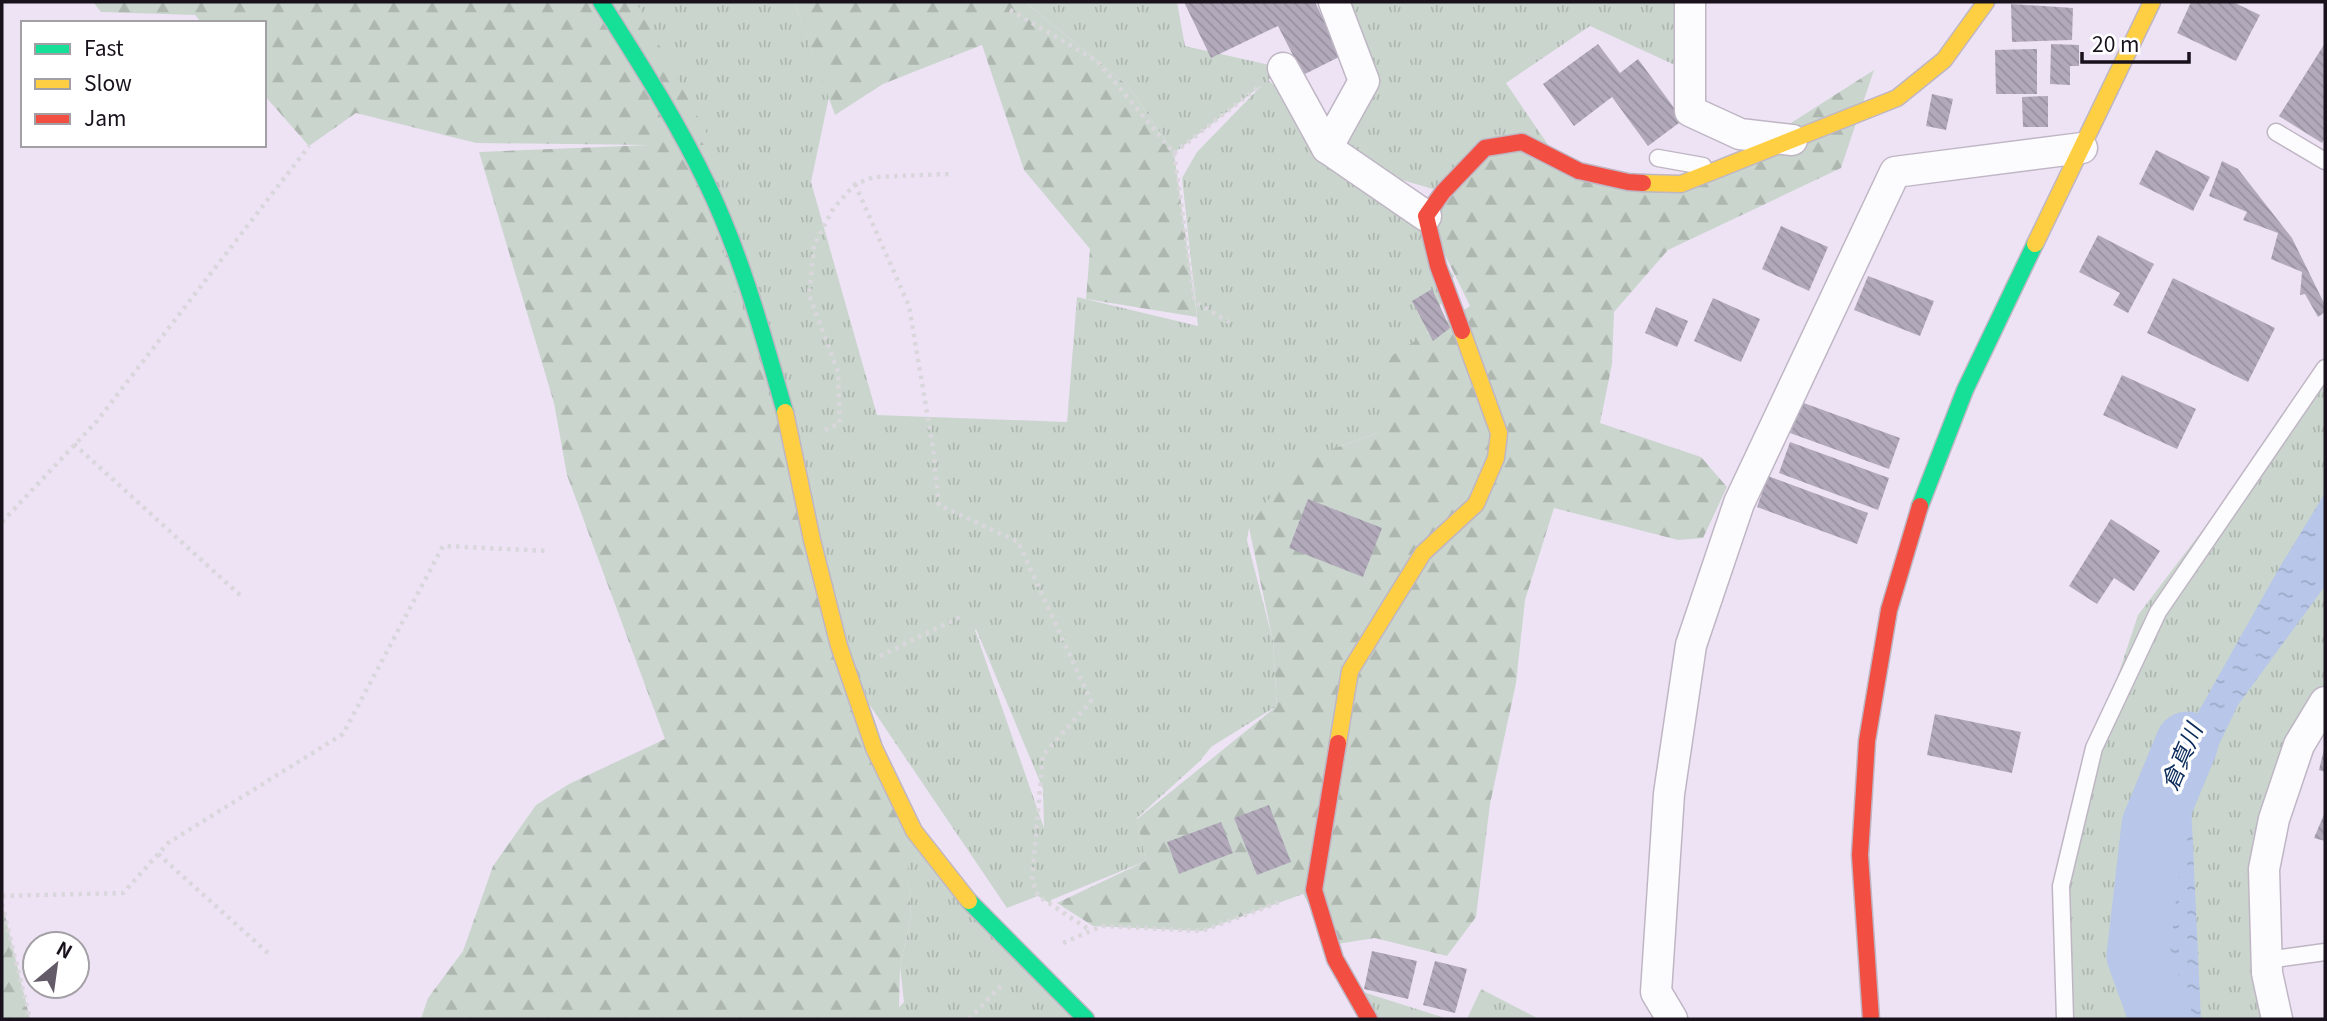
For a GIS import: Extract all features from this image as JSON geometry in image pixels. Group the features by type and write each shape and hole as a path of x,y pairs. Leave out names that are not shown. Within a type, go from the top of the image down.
{"street":[{"path":"601,2 669,108 709,188 755,306 793,445 812,540 848,673 874,748 914,831 968,900 1086,1019"},
{"path":"1327,148 1364,81 1334,2"},
{"path":"1690,2 1690,111 1740,134 1792,140"},
{"path":"1426,216 1443,191 1485,148 1522,142 1579,171 1628,182 1681,184 1896,98 1944,60 1986,2"},
{"path":"1871,1019 1860,855 1867,741 1889,610 1915,519 1965,390 2152,2"},
{"path":"1273,75 1327,148 1426,216 1438,266 1499,433 1496,458 1476,504 1423,553 1350,671 1314,890 1335,959 1369,1019"},
{"path":"1672,1019 1656,992 1669,794 1691,645 1739,503 1895,172 2082,148"},
{"path":"2277,1019 2267,973 2264,869 2274,819 2299,745 2325,702"}],"lane":[{"path":"2276,132 2325,161"},
{"path":"1658,158 1719,169"},
{"path":"2065,1019 2060,886 2094,748 2158,612 2325,368"},
{"path":"2267,960 2325,951"}],"path":[{"path":"1010,10 1097,61 1174,153 1195,302 1229,322"},
{"path":"1174,153 1273,75"},
{"path":"2,522 97,421 309,146"},
{"path":"793,445 840,423 838,372 809,295 814,245 833,209 855,184 874,177 949,174"},
{"path":"855,184 909,306 933,448 939,505 1018,542 1091,701 1043,755 1032,880 1038,896 1091,931"},
{"path":"74,444 241,596"},
{"path":"2,896 123,893 168,843 343,734 443,546 548,551"},
{"path":"848,673 960,617"},
{"path":"158,854 268,953"},
{"path":"969,1019 1027,960 1102,926 1202,931 1314,890"},
{"path":"2,904 30,1019"}],"green space":[{"path":"93,2 636,2 713,145 688,145 904,811 911,917 900,966 899,1008 889,1019 421,1019 428,998 463,951 493,866 536,805 569,784 665,739 567,475 554,403 479,152 649,145 476,143 356,113 309,146 266,97 266,21 200,21 195,15 101,12"},
{"path":"625,2 794,2 829,97 811,182 877,415 1067,422 1077,297 1198,326 1182,178 1197,152 1262,85 1174,153 1128,86 1025,2 1177,2 1185,46 1283,68 1268,80 1337,139 1364,81 1334,2 1690,2 1690,72 1590,26 1506,83 1559,161 1443,192 1375,172 1454,276 1380,432 1341,446 1249,528 1247,540 1273,641 1277,706 1211,747 1200,761 1137,818 1146,861 1051,900 1051,904 1038,896 1007,908 848,673","holes":["976,629 1043,789 1044,828"]},
{"path":"794,2 1025,2 1128,86 1174,153 1197,317 1086,299 1090,249 1024,170 982,45 883,84 835,115"},
{"path":"1874,70 1841,168 1668,250 1614,312 1612,364 1600,423 1701,457 1727,487 1703,538 1678,540 1554,508 1525,600 1516,683 1490,804 1476,917 1447,956 1375,938 1331,945 1303,894 1202,931 1093,926 1057,903 1146,861 1137,819 1277,706 1273,641 1249,528 1294,463 1380,432 1388,393 1388,358 1470,306 1426,216 1485,148 1628,182 1719,169"},
{"path":"2325,369 2325,707 2264,869 2262,1019 2065,1019 2062,843 2138,615"},
{"path":"905,834 1086,1019 888,1019 904,1002 900,966 911,917"},
{"path":"2,903 21,982 21,1000 25,1000 30,1019 2,1019"},
{"path":"1481,989 1539,1019 1467,1019"},
{"path":"1363,992 1448,1019 1377,1019"}],"water":[{"path":"2325,493 2325,586 2238,705 2191,803 2201,1019 2153,1019 2142,964 2153,825 2196,716 2278,570"}],"building":[{"path":"1184,2 1315,2 1341,56 1303,75 1278,26 1211,58"},
{"path":"2191,2 2233,2 2260,15 2236,61 2177,33"},
{"path":"2011,4 2073,8 2072,40 2012,42"},
{"path":"2325,43 2325,138 2322,143 2279,116"},
{"path":"1598,44 1620,73 1638,59 1683,120 1648,146 1612,97 1574,126 1543,84"},
{"path":"2051,44 2079,45 2079,66 2070,66 2070,85 2050,84"},
{"path":"2037,49 2037,94 1996,94 1995,50"},
{"path":"1932,94 1953,99 1946,130 1926,126"},
{"path":"2048,96 2048,127 2023,127 2022,97"},
{"path":"2156,150 2210,177 2193,211 2139,184"},
{"path":"2222,161 2238,169 2292,238 2325,305 2325,312 2318,317 2305,294 2300,295 2302,272 2271,259 2278,233 2243,220 2247,212 2209,196"},
{"path":"1781,226 1828,247 1809,291 1762,269"},
{"path":"2098,235 2154,264 2128,313 2113,305 2120,293 2079,272"},
{"path":"1868,276 1934,301 1920,336 1854,310"},
{"path":"2173,278 2275,328 2248,382 2147,333"},
{"path":"1432,289 1450,328 1433,341 1412,301"},
{"path":"1713,298 1760,319 1741,362 1694,341"},
{"path":"1656,307 1688,321 1677,347 1645,333"},
{"path":"2122,375 2196,409 2177,449 2103,415"},
{"path":"1801,402 1900,438 1889,469 1790,433"},
{"path":"1790,442 1889,478 1878,510 1779,473"},
{"path":"1768,476 1868,513 1857,544 1757,507"},
{"path":"1308,499 1382,528 1363,577 1289,548"},
{"path":"2111,519 2160,551 2134,591 2114,578 2097,604 2069,586"},
{"path":"1935,714 2021,732 2012,773 1927,755"},
{"path":"2325,749 2325,772 2319,770"},
{"path":"1269,805 1291,862 1257,875 1234,818"},
{"path":"2325,812 2325,841 2314,838"},
{"path":"1221,822 1233,853 1179,874 1167,842"},
{"path":"1372,951 1417,961 1408,999 1364,989"},
{"path":"1435,961 1467,969 1455,1013 1423,1005"}],"waterway":[{"name":"倉真川","path":"2161,1019 2138,956 2153,825 2187,743"}],"traffic: fast":[{"path":"601,2 671,115 720,213 751,297 785,412"},
{"path":"1920,506 1965,390 2035,244"},
{"path":"969,901 1086,1019"}],"traffic: slow":[{"path":"1643,183 1681,184 1897,98 1944,60 1986,2"},
{"path":"2035,244 2152,2"},
{"path":"1338,743 1350,671 1423,553 1476,504 1496,458 1499,433 1462,331"},
{"path":"785,412 812,540 839,646 874,748 914,831 969,901"}],"traffic: jam":[{"path":"1462,331 1438,266 1426,216 1443,192 1485,148 1522,142 1579,171 1643,183"},
{"path":"1871,1019 1860,855 1867,741 1889,610 1920,506"},
{"path":"1338,743 1314,890 1335,959 1369,1019"}]}
